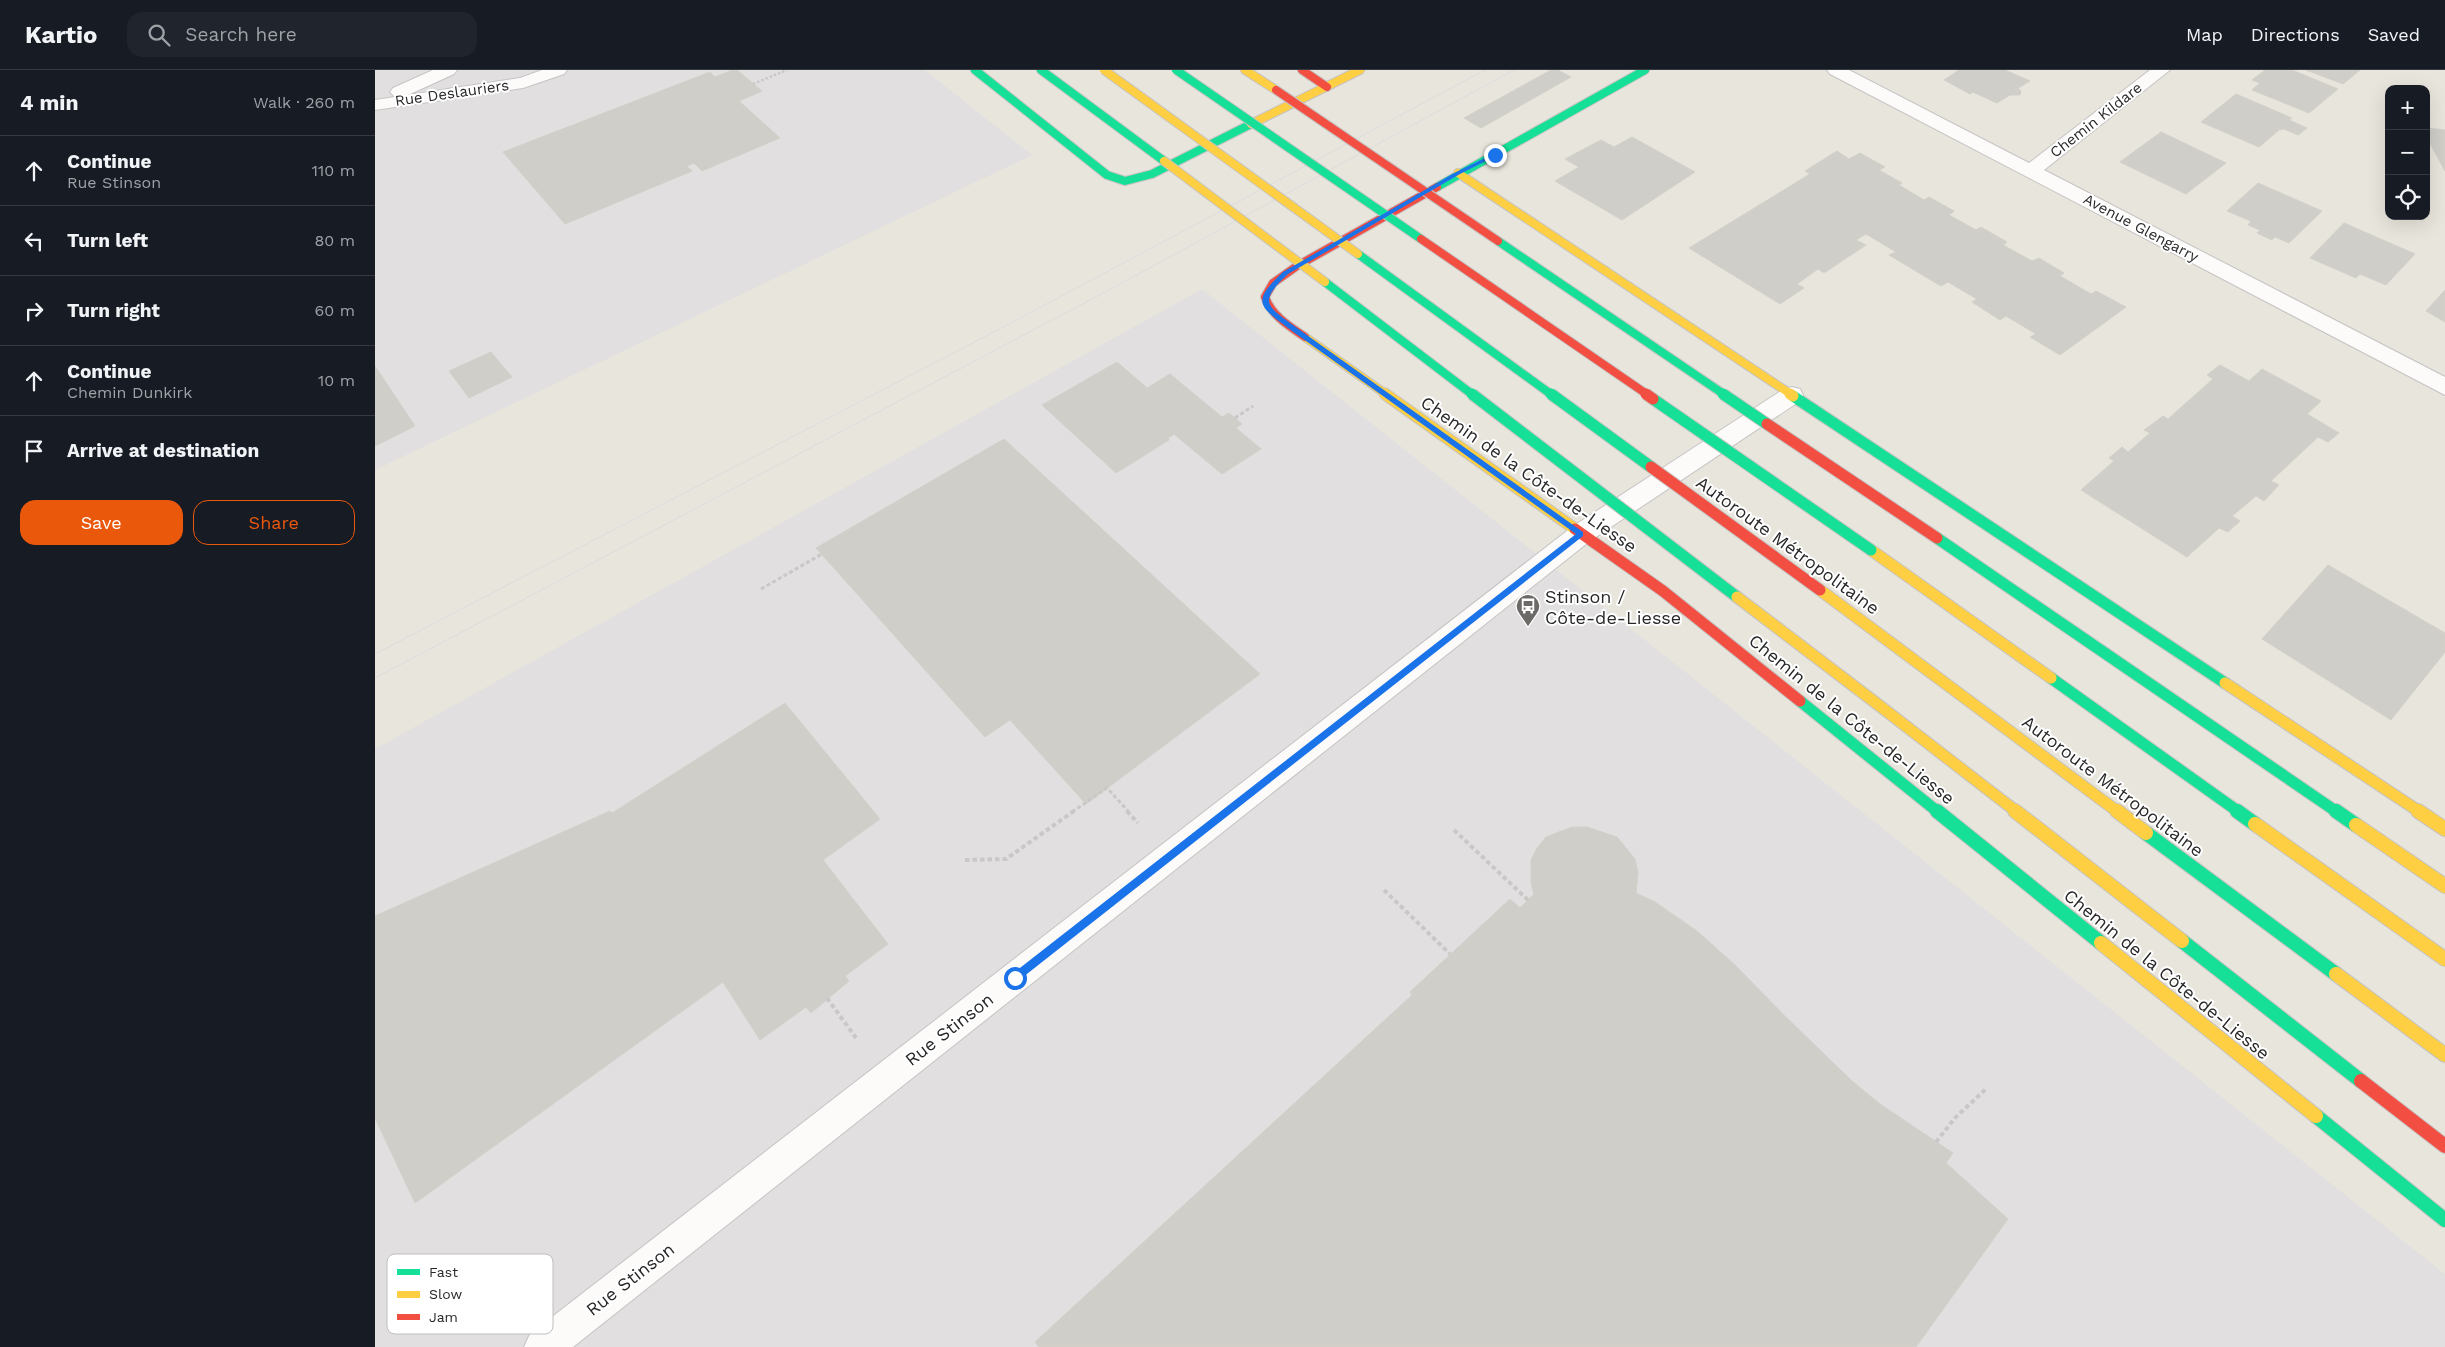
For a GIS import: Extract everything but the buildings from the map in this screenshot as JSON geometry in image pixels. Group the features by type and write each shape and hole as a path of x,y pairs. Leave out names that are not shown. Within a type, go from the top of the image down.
{"main road":[{"path":"975,70 1107,175 1125,181 1152,174 1360,70"},
{"name":"Chemin de la Côte-de-Liesse","path":"1041,70 1442,370 1876,703 2445,1146"},
{"name":"Autoroute Métropolitaine","path":"1104,70 1820,590 2445,1055"},
{"path":"1176,70 1871,550 2445,959"},
{"path":"1245,70 2001,582 2445,886"},
{"path":"1302,70 1327,87"},
{"path":"1458,173 1495,155 1645,70"},
{"path":"1458,173 2445,829"},
{"name":"Chemin de la Côte-de-Liesse","path":"1458,173 1285,273 1268,289 1265,297 1266,304 1275,315 1294,329 1663,591 2445,1220"}],"street":[{"name":"Rue Deslauriers","path":"375,104 448,70"},
{"name":"Rue Deslauriers","path":"375,104 523,83 557,70"},
{"name":"Avenue Glengarry","path":"1836,70 2032,170 2445,387"},
{"name":"Chemin Kildare","path":"2032,170 2161,70"},
{"name":"Rue Stinson","path":"543,1347 1581,534 1792,395"}],"path":[{"path":"753,84 787,70"},
{"path":"1235,418 1253,406"},
{"path":"761,589 822,554"},
{"path":"965,860 1006,858 1107,788 1138,823"},
{"path":"1454,830 1528,900"},
{"path":"1384,890 1450,954"},
{"path":"827,998 856,1038"},
{"path":"1936,1142 1955,1118 1987,1088"}],"shaded area":[{"path":"375,70 925,70 1032,155 375,470"},
{"path":"1202,289 2445,1274 2445,1347 375,1347 375,749"}],"tram line":[{"path":"375,654 1011,323 1485,70"},
{"path":"375,678 1107,291 1514,70"}],"traffic: fast":[{"path":"975,70 1107,175 1125,181 1152,174 1251,124"},
{"path":"1041,70 1164,161"},
{"path":"1176,70 1421,239"},
{"path":"1437,187 1645,70"},
{"path":"1498,241 1767,424"},
{"path":"1358,254 1651,467"},
{"path":"1325,282 1737,597"},
{"path":"1793,396 2225,683"},
{"path":"1653,399 1871,550"},
{"path":"1937,538 2001,582"},
{"path":"2001,582 2356,825"},
{"path":"2051,678 2255,824"},
{"path":"1800,701 2101,943"},
{"path":"2146,833 2336,974"},
{"path":"2182,941 2361,1081"},
{"path":"2316,1116 2445,1220"}],"traffic: slow":[{"path":"1104,70 1358,254"},
{"path":"1245,70 1276,90"},
{"path":"1251,124 1360,70"},
{"path":"1164,161 1325,282"},
{"path":"1458,173 1793,396"},
{"path":"1305,337 1575,529"},
{"path":"1871,550 2051,678"},
{"path":"1820,590 2146,833"},
{"path":"1737,597 1876,703"},
{"path":"2225,683 2445,829"},
{"path":"1876,703 2182,941"},
{"path":"2255,824 2445,959"},
{"path":"2356,825 2445,886"},
{"path":"2101,943 2316,1116"},
{"path":"2336,974 2445,1055"}],"traffic: jam":[{"path":"1302,70 1327,87"},
{"path":"1276,90 1498,241"},
{"path":"1305,337 1281,320 1271,309 1265,297 1273,283 1297,266 1437,187"},
{"path":"1421,239 1653,399"},
{"path":"1767,424 1937,538"},
{"path":"1651,467 1820,590"},
{"path":"1575,529 1663,591 1800,701"},
{"path":"2361,1081 2445,1146"}],"place":[{"name":"Stinson / Côte-de-Liesse","path":"1528,627"}],"route":[{"path":"1015,978 1581,534 1294,329 1275,315 1266,304 1265,297 1268,289 1285,273 1458,173 1495,155"}]}
